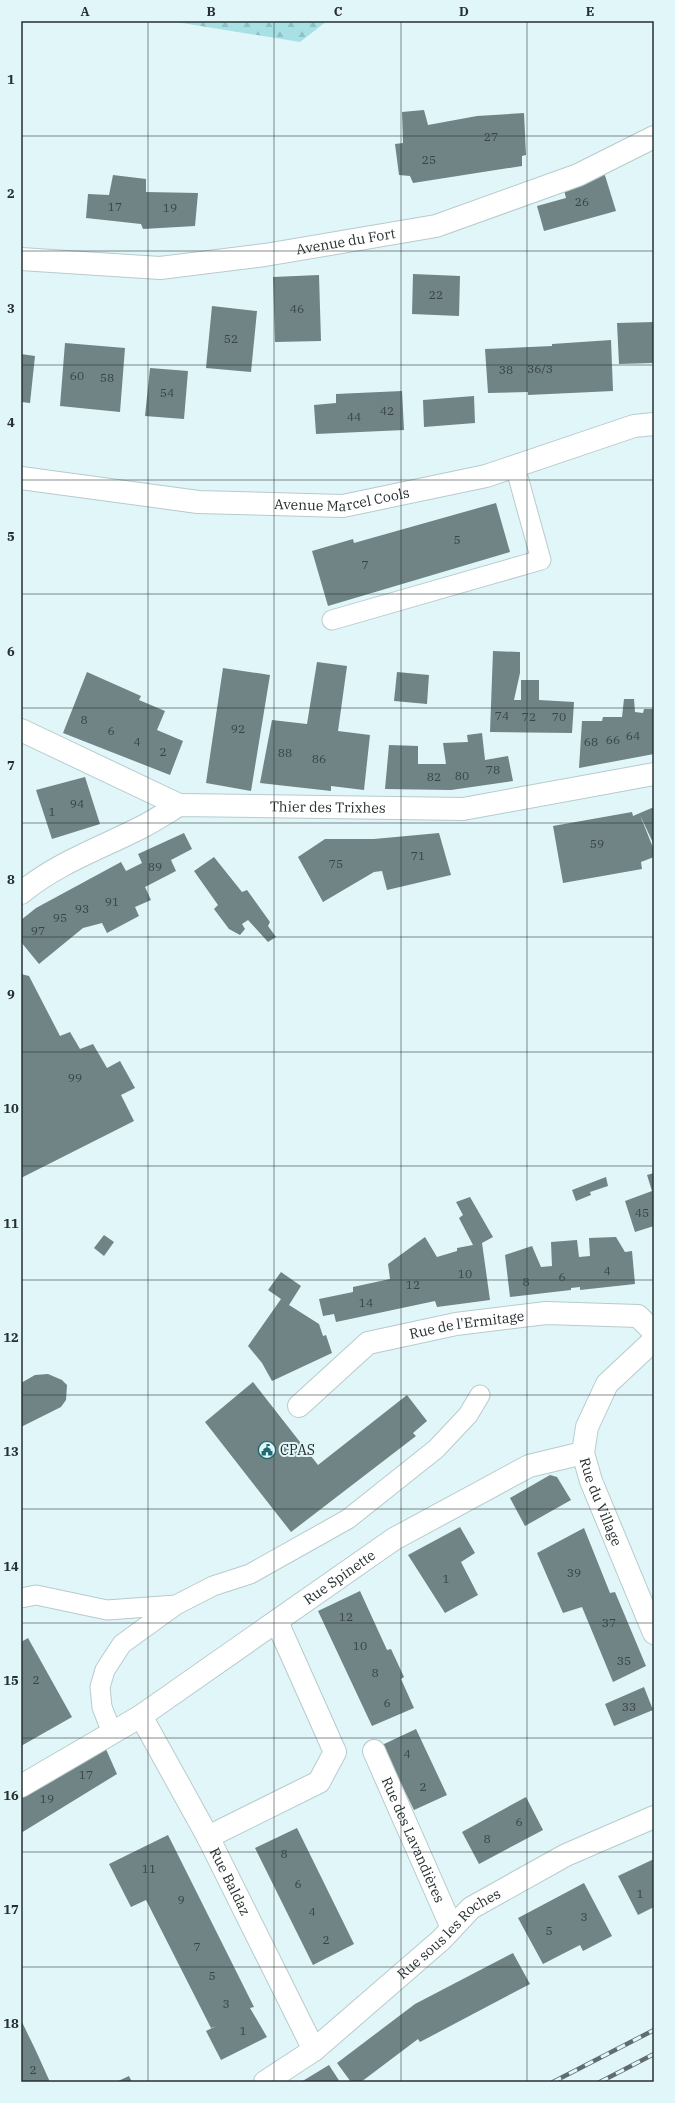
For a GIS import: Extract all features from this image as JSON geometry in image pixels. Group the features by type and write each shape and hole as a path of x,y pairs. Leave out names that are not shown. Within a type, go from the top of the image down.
{"street":[{"name":"Avenue du Fort","path":"21,259 160,268 265,255 436,226 578,175 654,137"},
{"name":"Avenue Marcel Cools","path":"21,478 198,502 343,506 486,476 634,426 654,424"},
{"path":"21,730 179,805"},
{"name":"Thier des Trixhes","path":"179,805 463,809 654,774"},
{"path":"21,892 75,859 144,826 179,805"},
{"name":"Rue de l'Ermitage","path":"299,1406 368,1343 456,1324 546,1313 622,1315 638,1316 654,1332"},
{"name":"Rue du Village","path":"654,1340 608,1384 587,1427 583,1453 591,1482 654,1633"},
{"name":"Rue Spinette","path":"21,1786 141,1716 394,1539 529,1466 583,1453"},
{"path":"208,1838 319,1782 335,1752 277,1622"},
{"name":"Rue Baldaz","path":"141,1716 208,1838 314,2050"},
{"name":"Rue des Lavandières","path":"374,1751 452,1928"},
{"name":"Rue sous les Roches","path":"265,2082 314,2050 452,1928 471,1908 566,1855 654,1818"}],"lane":[{"path":"332,620 541,560 515,466"},
{"path":"112,1733 102,1707 100,1687 105,1670 122,1644 176,1605 213,1586 250,1574 348,1519 436,1449 468,1415 480,1395"},
{"path":"196,1594 230,1568"},
{"path":"21,1598 36,1595 107,1610 176,1605"}],"green space":[{"path":"170,21 327,21 300,42"}],"building":[{"path":"424,110 428,125 477,116 524,113 526,155 522,156 522,166 413,183 410,176 399,175 395,144 403,143 402,112"},
{"path":"603,169 616,211 544,231 537,206 566,198 563,186"},
{"path":"113,175 146,179 146,192 198,193 195,226 143,229 141,224 86,218 88,194 109,195"},
{"path":"413,274 460,276 459,316 412,314"},
{"path":"319,275 321,341 275,342 273,277"},
{"path":"212,306 257,311 251,372 206,368"},
{"path":"654,322 654,363 619,364 617,323"},
{"path":"611,340 613,391 528,395 528,392 488,393 485,349 552,346 552,344"},
{"path":"65,343 125,348 120,412 60,406"},
{"path":"21,354 35,356 30,403 21,402"},
{"path":"150,368 188,371 184,419 145,416"},
{"path":"402,391 404,430 316,434 314,405 336,403 336,394"},
{"path":"474,396 475,423 424,427 423,400"},
{"path":"496,503 510,552 328,606 312,551 353,539 354,543"},
{"path":"493,651 520,652 520,673 514,700 521,700 521,680 539,680 539,700 574,702 572,733 490,732"},
{"path":"317,662 347,666 338,731 370,735 364,790 331,786 331,791 260,783 272,720 307,724"},
{"path":"223,668 270,675 251,791 206,783"},
{"path":"87,672 141,696 139,700 165,711 157,730 183,741 170,775 63,733"},
{"path":"397,672 429,675 427,704 394,701"},
{"path":"624,699 634,699 635,712 643,713 644,709 654,709 654,754 579,768 582,721 602,721 603,717 622,717"},
{"path":"482,733 485,760 508,756 513,781 451,790 385,789 389,745 418,746 418,764 446,764 443,743 468,742 467,735"},
{"path":"85,777 100,824 52,839 36,790"},
{"path":"654,807 654,845 640,815 654,850 654,857 641,862 642,869 563,883 553,826 632,812 633,816"},
{"path":"184,833 192,849 171,860 176,871 145,887 151,900 135,907 139,916 107,933 102,923 83,928 39,964 21,942 21,920 36,908 121,862 126,871 142,863 138,854"},
{"path":"439,833 451,875 387,890 382,871 374,872 323,902 298,857 325,839 374,839"},
{"path":"214,857 242,892 247,890 270,922 268,926 276,937 268,942 248,920 242,924 245,929 240,935 229,929 214,909 218,905 194,871"},
{"path":"21,974 29,976 60,1036 70,1032 80,1049 93,1044 107,1068 120,1061 135,1088 121,1095 134,1121 21,1178"},
{"path":"654,1173 654,1226 635,1232 625,1201 652,1191 647,1175"},
{"path":"606,1177 608,1186 590,1192 591,1195 576,1201 572,1190"},
{"path":"470,1197 493,1237 482,1243 490,1300 437,1307 435,1301 336,1322 334,1314 323,1316 319,1299 353,1292 353,1287 390,1279 388,1264 425,1237 437,1257 457,1251 457,1248 473,1245 459,1218 463,1215 456,1202"},
{"path":"104,1235 114,1242 104,1256 94,1248"},
{"path":"616,1237 625,1252 632,1251 635,1284 580,1290 580,1287 571,1288 571,1290 510,1297 505,1255 532,1246 541,1267 552,1266 551,1242 577,1240 579,1257 590,1256 589,1238"},
{"path":"281,1272 301,1286 289,1305 319,1324 323,1336 326,1335 332,1353 272,1381 262,1363 248,1346 281,1299 268,1290"},
{"path":"48,1374 62,1380 67,1385 66,1400 61,1407 21,1427 21,1383 35,1375"},
{"name":"CPAS","path":"253,1382 318,1465 407,1395 427,1421 413,1433 416,1436 291,1532 205,1422"},
{"path":"550,1475 557,1477 571,1500 525,1526 510,1498"},
{"path":"460,1527 475,1553 461,1562 478,1595 445,1613 408,1555"},
{"path":"584,1528 610,1593 615,1592 646,1666 613,1682 582,1607 563,1613 537,1553"},
{"path":"360,1591 387,1650 391,1649 404,1677 401,1679 414,1708 372,1726 318,1611"},
{"path":"28,1638 72,1717 21,1746 21,1642"},
{"path":"644,1687 653,1710 614,1726 605,1704"},
{"path":"416,1729 447,1795 414,1810 382,1745"},
{"path":"105,1747 117,1774 21,1833 21,1796"},
{"path":"526,1797 543,1830 479,1864 462,1832"},
{"path":"297,1828 354,1944 313,1965 255,1848"},
{"path":"168,1835 254,2007 250,2008 267,2037 221,2060 206,2031 216,2026 211,2028 146,1900 131,1907 109,1864"},
{"path":"654,1859 654,1907 638,1915 618,1876"},
{"path":"584,1883 612,1936 583,1951 580,1945 543,1964 518,1918"},
{"path":"513,1953 530,1984 420,2042 418,2039 361,2082 351,2082 337,2063 415,2004"},
{"path":"21,2020 36,2051 50,2082 21,2082"},
{"path":"329,2065 340,2082 301,2082"},
{"path":"129,2076 132,2082 116,2082"}],"railway":[{"path":"553,2082 654,2030"},
{"path":"600,2082 654,2054"}],"place":[{"name":"CPAS","path":"267,1450"}]}
